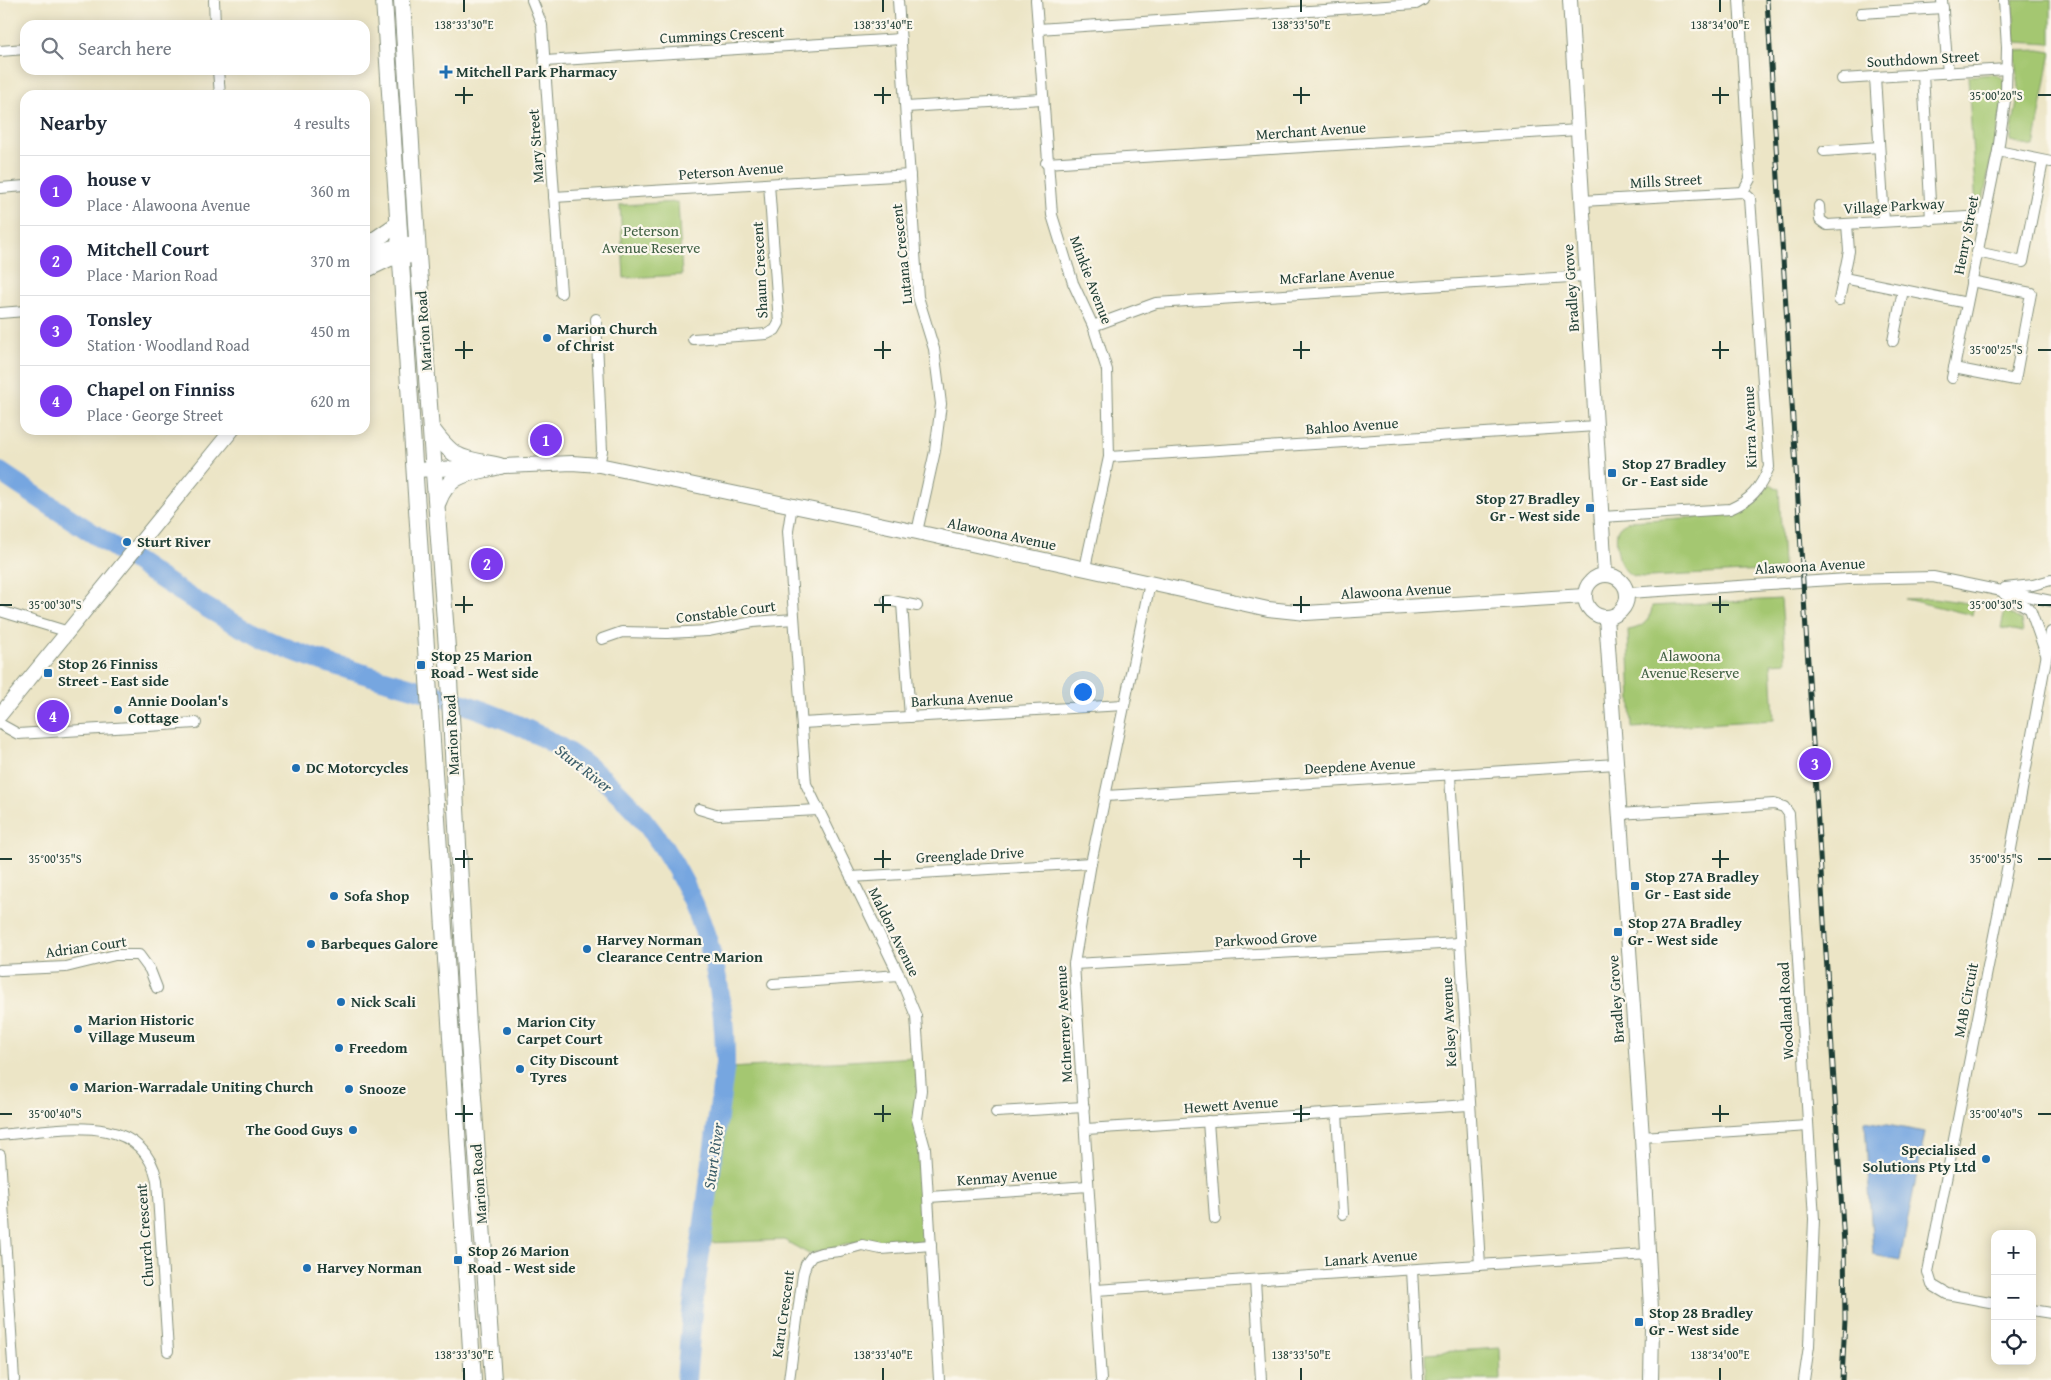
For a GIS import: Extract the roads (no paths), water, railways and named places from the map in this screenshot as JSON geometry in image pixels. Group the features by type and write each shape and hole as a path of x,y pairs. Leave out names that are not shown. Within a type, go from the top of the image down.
{"main road":[{"name":"Marion Road","path":"384,0 399,252 452,1017 473,1380"},
{"name":"Marion Road","path":"402,0 417,249 438,502 468,1026 493,1380"},
{"path":"370,247 376,239 398,224"},
{"path":"431,428 446,448 458,457 500,466"},
{"path":"438,502 441,492 449,482 467,474 500,466"}],"street":[{"path":"214,0 215,20"},
{"name":"Mary Street","path":"532,0 542,25 561,293"},
{"name":"Lutana Crescent","path":"898,0 918,297 934,349 941,404 935,452 917,532"},
{"name":"Minkie Avenue","path":"1036,0 1046,163 1052,215 1073,283 1093,326 1107,370 1109,457 1085,568"},
{"path":"1038,29 1406,4 1423,0"},
{"name":"Bradley Grove","path":"1570,0 1605,574"},
{"name":"Kirra Avenue","path":"1602,517 1730,509 1748,501 1764,479 1769,467 1747,195 1750,179 1739,0"},
{"path":"1977,252 2023,262 2047,162 1998,151 2006,93 2007,69 2004,0"},
{"path":"1861,13 1942,4 1948,73"},
{"name":"Cummings Crescent","path":"545,61 901,40"},
{"path":"0,51 20,49"},
{"name":"Southdown Street","path":"1842,78 2007,69"},
{"path":"1923,74 1931,220"},
{"path":"218,75 220,90"},
{"path":"1875,77 1884,222"},
{"path":"906,106 1042,99"},
{"name":"Merchant Avenue","path":"1046,163 1578,130"},
{"path":"1824,151 1879,147"},
{"name":"Henry Street","path":"1971,281 2031,294 2015,380 1953,373 1971,281 1998,151"},
{"name":"Peterson Avenue","path":"554,197 910,175"},
{"name":"Shaun Crescent","path":"693,338 767,334 775,330 779,323 769,184"},
{"path":"0,188 20,186"},
{"name":"Mills Street","path":"1582,201 1747,195"},
{"name":"Village Parkway","path":"1819,206 1820,220 1827,225 1968,217 1984,220"},
{"path":"1838,300 1849,251 1847,224"},
{"path":"370,256 386,248 399,252"},
{"path":"370,268 399,252 417,249"},
{"name":"McFarlane Avenue","path":"1093,326 1156,303 1587,276"},
{"path":"1844,278 1967,303"},
{"path":"1893,341 1903,290"},
{"path":"0,313 20,311"},
{"path":"596,319 602,451 598,465"},
{"name":"Bahloo Avenue","path":"1109,457 1596,426"},
{"path":"0,715 228,435"},
{"name":"Alawoona Avenue","path":"415,470 572,463 598,465 792,505 1268,609 1306,613 1585,596"},
{"name":"Maldon Avenue","path":"792,505 788,531 806,784 899,975 916,1016 921,1090 917,1118 925,1148 939,1380"},
{"path":"1605,574 1617,577 1626,586 1628,592 1625,607 1620,612 1606,617 1594,613 1589,608 1585,596 1593,579 1605,574"},
{"name":"Alawoona Avenue","path":"1628,592 1848,579 1933,577 2051,601"},
{"name":"Alawoona Avenue","path":"1994,589 2034,585 2051,580"},
{"name":"McInerney Avenue","path":"1101,1380 1074,964 1091,862 1150,583"},
{"path":"1994,589 2030,609 2047,655"},
{"path":"887,600 917,606"},
{"path":"902,603 910,717"},
{"path":"0,611 69,632"},
{"name":"Bradley Grove","path":"1606,617 1642,1137 1652,1328 1650,1380"},
{"name":"Constable Court","path":"602,639 622,632 708,631 753,622 794,619"},
{"name":"MAB Circuit","path":"1991,1302 1947,1294 1932,1285 1928,1272 2009,864 2051,632"},
{"name":"Barkuna Avenue","path":"802,723 1124,705"},
{"path":"0,724 18,734 196,723"},
{"name":"Deepdene Avenue","path":"1106,796 1450,776 1616,764"},
{"name":"Kelsey Avenue","path":"1450,776 1480,1266"},
{"name":"Woodland Road","path":"1619,814 1774,804 1787,810 1814,1219 1809,1346 1804,1380"},
{"path":"699,809 719,815 818,810"},
{"name":"Greenglade Drive","path":"851,877 1091,862"},
{"name":"Parkwood Grove","path":"1074,964 1459,943"},
{"name":"Adrian Court","path":"0,970 66,967 114,955 139,955 150,970 157,988"},
{"path":"772,984 899,975"},
{"name":"Hewett Avenue","path":"1086,1129 1469,1105"},
{"path":"996,1112 1084,1107"},
{"path":"1337,1113 1343,1214"},
{"path":"1208,1122 1215,1219"},
{"path":"1642,1137 1808,1126"},
{"name":"Church Crescent","path":"0,1135 101,1129 126,1135 144,1149 153,1164 157,1180 168,1350"},
{"path":"0,1155 14,1380"},
{"name":"Kenmay Avenue","path":"929,1197 1088,1186"},
{"name":"Karu Crescent","path":"789,1380 803,1274 812,1256 862,1245 881,1249 932,1245"},
{"name":"Lanark Avenue","path":"1096,1290 1648,1254"},
{"path":"1412,1270 1418,1380"},
{"path":"1255,1280 1261,1380"},
{"path":"2036,1311 2051,1313"}],"water":[{"path":"1865,1121 1925,1132 1900,1260 1873,1255"}],"waterway":[{"name":"Sturt River","path":"0,472 188,596 256,635 304,655 461,703 522,727 569,753 610,786 645,823 674,865 697,910 713,959 722,1011 725,1064 692,1312 686,1380"}],"railway":[{"path":"1767,0 1844,1244 1845,1319 1842,1380"}],"place":[{"name":"Mitchell Park Pharmacy","path":"446,72"},
{"name":"Marion Church of Christ","path":"547,338"},
{"name":"house v","path":"546,440"},
{"name":"Stop 27 Bradley Gr - East side","path":"1612,473"},
{"name":"Stop 27 Bradley Gr - West side","path":"1590,508"},
{"name":"Sturt River","path":"127,542"},
{"name":"Mitchell Court","path":"487,564"},
{"name":"Stop 25 Marion Road - West side","path":"421,665"},
{"name":"Stop 26 Finniss Street - East side","path":"48,673"},
{"name":"Annie Doolan's Cottage","path":"118,710"},
{"name":"Chapel on Finniss","path":"53,716"},
{"name":"Tonsley","path":"1815,764"},
{"name":"DC Motorcycles","path":"296,768"},
{"name":"Stop 27A Bradley Gr - East side","path":"1635,886"},
{"name":"Sofa Shop","path":"334,896"},
{"name":"Stop 27A Bradley Gr - West side","path":"1618,932"},
{"name":"Barbeques Galore","path":"311,944"},
{"name":"Harvey Norman Clearance Centre Marion","path":"587,949"},
{"name":"Nick Scali","path":"341,1002"},
{"name":"Marion Historic Village Museum","path":"78,1029"},
{"name":"Marion City Carpet Court","path":"507,1031"},
{"name":"Freedom","path":"339,1048"},
{"name":"City Discount Tyres","path":"520,1069"},
{"name":"Marion-Warradale Uniting Church","path":"74,1087"},
{"name":"Snooze","path":"349,1089"},
{"name":"The Good Guys","path":"353,1130"},
{"name":"Specialised Solutions Pty Ltd","path":"1986,1159"},
{"name":"Stop 26 Marion Road - West side","path":"458,1260"},
{"name":"Harvey Norman","path":"307,1268"},
{"name":"Stop 28 Bradley Gr - West side","path":"1639,1322"}],"park label":[{"name":"Peterson Avenue Reserve","path":"651,240"},
{"name":"Alawoona Avenue Reserve","path":"1690,664"}]}
